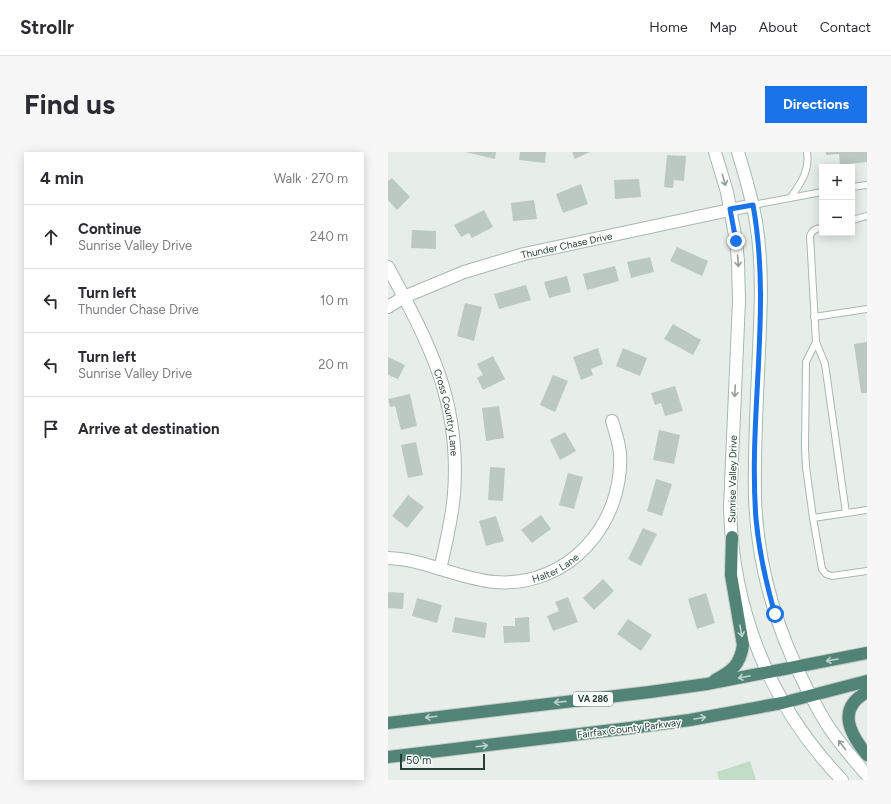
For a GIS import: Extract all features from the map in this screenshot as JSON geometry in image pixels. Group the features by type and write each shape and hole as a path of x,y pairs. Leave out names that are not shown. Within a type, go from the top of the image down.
{"highway":[{"path":"707,684 732,670 742,656 743,645 731,575 732,537"},
{"name":"VA 286","path":"388,722 650,692 707,684 796,668 867,653"},
{"name":"Fairfax County Parkway","path":"388,757 630,728 713,716 782,703 867,681"},
{"path":"867,692 860,696 853,704 849,716 849,722 853,736 867,755"}],"main road":[{"name":"Sunrise Valley Drive","path":"715,152 724,180 738,261 739,294 730,506 736,568 743,602 754,641 767,673 782,703 808,740 842,780"},
{"path":"738,152 753,205 761,280 755,477 756,519 769,595 780,629 796,668 821,715 834,736 867,775"},
{"name":"Thunder Chase Drive","path":"388,307 404,297 464,272 524,254 753,205"},
{"name":"Cross Country Lane","path":"388,267 434,358 444,386 451,414 454,436 454,495 450,524 440,569"},
{"name":"Halter Lane","path":"388,558 418,562 476,580 496,582 512,582 539,577 554,571 584,550 591,543 601,529 616,497 620,476 620,452 612,421"}],"lane":[{"path":"791,197 801,183 808,166 807,152"},
{"path":"855,187 867,185"},
{"path":"753,205 819,192"},
{"path":"855,219 867,216"},
{"path":"819,229 813,230 810,236 816,342 825,364 846,513"},
{"path":"814,317 867,309"},
{"path":"816,342 806,362 806,467 822,569 826,574 832,576 867,572"},
{"path":"813,518 867,510"}],"green space":[{"path":"750,761 756,780 719,780 717,772"}],"building":[{"path":"465,152 496,152 495,159"},
{"path":"520,152 546,152 545,163 519,160"},
{"path":"572,152 590,152 575,159"},
{"path":"826,152 867,152 867,162 840,164 839,154 826,155"},
{"path":"667,155 686,156 684,181 674,180 673,188 664,187"},
{"path":"392,178 410,197 397,210 388,200 388,181"},
{"path":"639,179 641,197 615,199 614,180"},
{"path":"581,184 588,204 563,213 556,194"},
{"path":"534,200 537,219 513,221 511,203"},
{"path":"484,210 493,227 472,238 469,233 461,237 454,225"},
{"path":"412,230 436,231 436,249 411,248"},
{"path":"677,247 708,261 702,276 670,261"},
{"path":"650,257 654,272 631,278 627,262"},
{"path":"615,266 619,281 587,290 583,274"},
{"path":"567,276 571,292 549,298 544,282"},
{"path":"526,285 531,300 499,309 494,294"},
{"path":"465,303 482,307 474,341 457,336"},
{"path":"673,324 701,340 693,355 664,339"},
{"path":"867,342 867,393 861,393 854,344"},
{"path":"598,348 603,364 591,369 593,375 581,380 573,357"},
{"path":"623,348 647,358 640,376 616,366"},
{"path":"493,356 505,379 483,390 477,378 483,375 477,364"},
{"path":"388,357 405,365 398,379 388,375"},
{"path":"553,375 568,381 555,412 540,405"},
{"path":"675,386 683,411 665,416 661,403 655,405 651,393"},
{"path":"410,394 417,426 401,430 395,406 390,407 388,399"},
{"path":"499,406 504,438 486,441 482,408"},
{"path":"659,430 680,435 674,464 653,460"},
{"path":"565,432 576,451 560,460 550,440"},
{"path":"416,442 423,475 408,478 401,445"},
{"path":"490,467 505,468 503,501 488,500"},
{"path":"568,473 583,477 574,509 559,505"},
{"path":"656,479 672,484 662,516 647,511"},
{"path":"408,495 424,507 407,528 392,516"},
{"path":"541,515 551,529 532,543 521,530"},
{"path":"496,516 504,541 486,546 479,521"},
{"path":"643,528 657,534 641,566 628,559"},
{"path":"603,579 614,591 594,610 583,598"},
{"path":"388,592 404,593 403,609 388,608"},
{"path":"706,593 715,623 697,629 688,599"},
{"path":"568,597 578,622 553,631 547,616 559,611 555,602"},
{"path":"417,598 442,605 437,623 412,616"},
{"path":"455,617 487,623 485,638 452,632"},
{"path":"529,617 530,642 504,643 503,626 515,626 515,618"},
{"path":"628,619 652,635 641,651 617,634"}],"route":[{"path":"736,241 730,209 753,205 761,280 755,477 756,519 758,539 769,595 775,614"}]}
